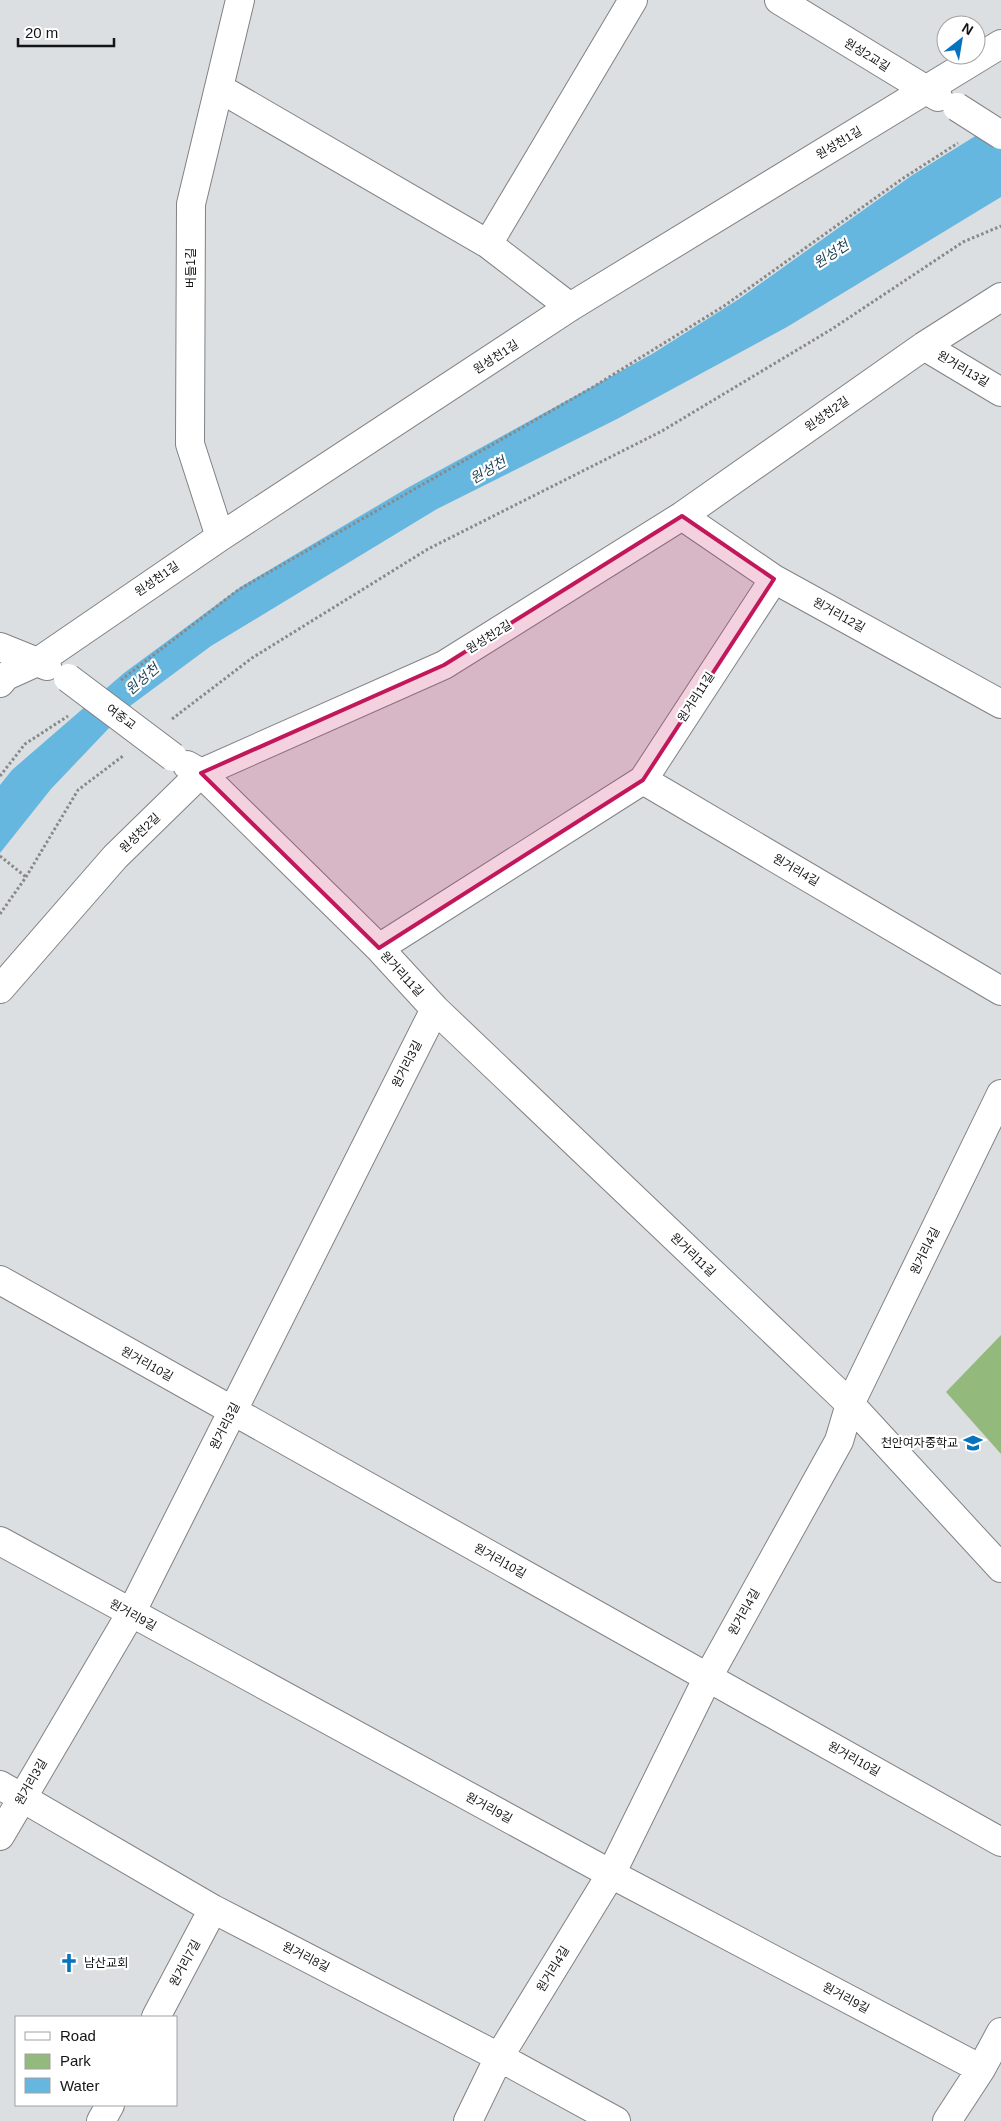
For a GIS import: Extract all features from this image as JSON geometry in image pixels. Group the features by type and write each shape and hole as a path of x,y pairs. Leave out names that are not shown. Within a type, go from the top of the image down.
{"street":[{"name":"버들1길","path":"220,537 190,444 191,204 240,0"},
{"path":"488,244 633,0"},
{"name":"원성2교길","path":"779,0 1001,135"},
{"name":"원성천1길","path":"0,683 6,676 39,661 220,537 570,307 1001,44"},
{"path":"219,88 488,244 570,307"},
{"name":"원성천2길","path":"0,989 115,857 201,773 444,665 682,516 924,346 1001,298"},
{"name":"원거리13길","path":"924,346 1001,392"},
{"name":"원거리12길","path":"682,516 774,579 1001,704"},
{"name":"원거리11길","path":"379,948 643,780 774,579"},
{"path":"0,647 39,661"},
{"name":"여중교","path":"39,661 68,678 173,757"},
{"name":"원거리11길","path":"173,757 201,773 379,948 435,1009 850,1404 1001,1568"},
{"name":"원거리4길","path":"643,780 1001,991"},
{"name":"원거리3길","path":"0,1836 11,1790 131,1614 435,1009"},
{"name":"원거리4길","path":"468,2121 499,2057 611,1874 708,1677 839,1441 850,1404 1001,1094"},
{"name":"원거리10길","path":"0,1280 232,1412 1001,1842"},
{"name":"원거리9길","path":"0,1541 611,1874 981,2069"},
{"name":"원거리8길","path":"11,1790 214,1909 499,2057 616,2121"},
{"name":"원거리7길","path":"157,2016 214,1909"},
{"path":"947,2121 981,2069 1001,2032"},
{"path":"101,2121 109,2106"}],"path":[{"path":"113,685 152,658 238,590 593,387 724,306 902,179 960,142"},
{"path":"167,723 252,658 428,549 662,431 832,329 963,242 1001,226"},
{"path":"0,776 25,744 73,712"},
{"path":"0,914 26,877 78,790 129,752"},
{"path":"0,856 26,877"}],"highlighted area":[{"path":"682,516 774,579 643,780 379,948 201,773 444,665"}],"green space":[{"path":"1001,1335 1001,1454 946,1392"}],"water":[{"name":"원성천","path":"1001,120 1001,197 787,327 617,419 437,509 211,646 130,706 51,789 0,853 0,785 12,770 124,673 242,586 409,487 652,354 739,299 911,176"}],"place":[{"name":"천안여자중학교","path":"973,1443"},
{"name":"남산교회","path":"69,1963"}]}
